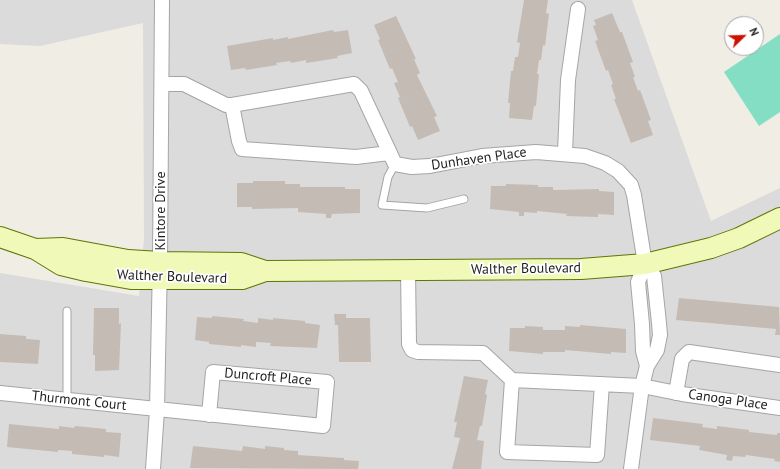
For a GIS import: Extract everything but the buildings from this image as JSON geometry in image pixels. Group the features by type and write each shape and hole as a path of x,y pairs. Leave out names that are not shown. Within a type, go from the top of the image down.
{"main road":[{"name":"Walther Boulevard","path":"0,237 35,249 61,264 86,271 131,279 160,271 242,279 265,271 581,269 645,264 711,248 739,238 780,218"}],"street":[{"name":"Kintore Drive","path":"153,469 157,410 160,271 162,0"},
{"path":"565,153 568,80 578,9"},
{"path":"162,84 184,84 226,105 354,84 361,91 392,159"},
{"name":"Dunhaven Place","path":"232,105 238,141 242,148 392,159 419,167 519,152 565,153 585,156 605,163 618,171 631,185 645,264 654,276 660,335 657,350 647,366 642,386 631,469"},
{"path":"408,270 409,344 412,350 418,352 483,353 512,380 508,452 597,455 602,384"},
{"name":"Canoga Place","path":"676,393 682,359 689,352 780,365"},
{"name":"Duncroft Place","path":"157,410 323,426 327,382 213,372 209,415"},
{"name":"Canoga Place","path":"512,380 642,386 676,393 780,408"},
{"name":"Thurmont Court","path":"0,394 157,410"}],"lane":[{"path":"392,159 382,205 427,208 464,199"},
{"path":"67,311 67,400"}],"shaded area":[{"path":"0,0 632,0 711,221 780,188 780,469 0,469 0,273 139,296 144,238 143,23 40,46 0,44"}],"green space":[{"path":"780,34 780,112 759,126 724,72 748,56 764,56 764,45"}]}
